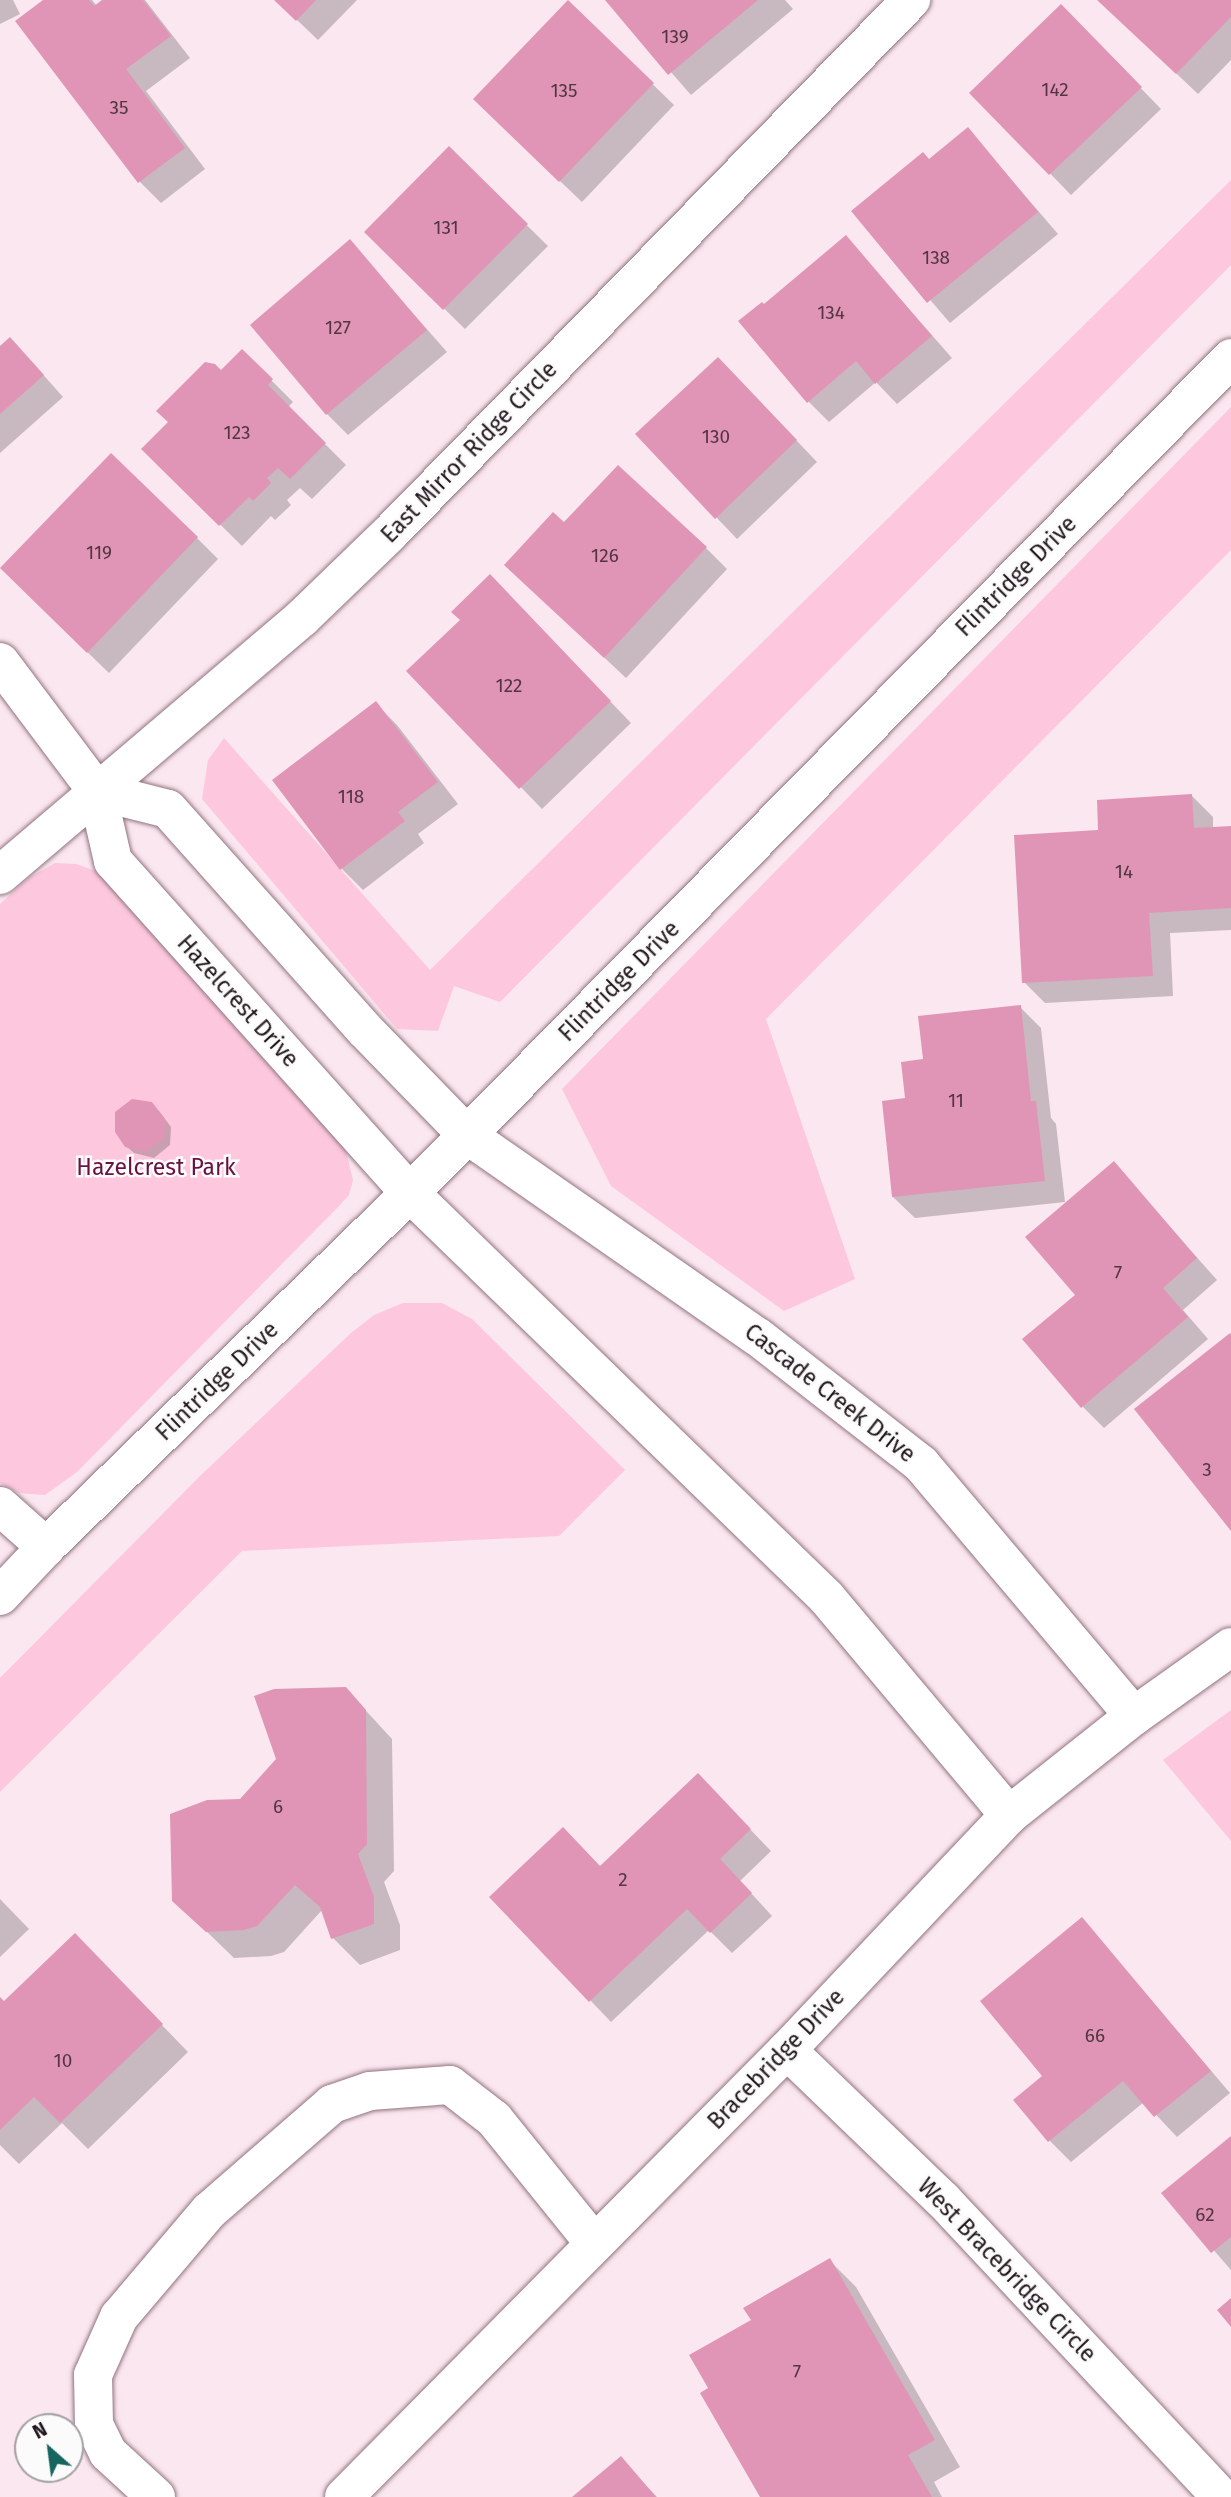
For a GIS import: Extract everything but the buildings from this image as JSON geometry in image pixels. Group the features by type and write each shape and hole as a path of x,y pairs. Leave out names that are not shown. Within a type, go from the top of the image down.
{"street":[{"name":"East Mirror Ridge Circle","path":"0,875 302,618 389,534 911,0"},
{"name":"Flintridge Drive","path":"0,1596 46,1547 410,1193 1231,358"},
{"name":"Hazelcrest Drive","path":"0,662 97,791 113,861 410,1193"},
{"path":"97,791 168,810 365,1030 467,1135"},
{"name":"Cascade Creek Drive","path":"467,1135 758,1337 921,1464 1134,1716"},
{"path":"410,1193 826,1597 1009,1815"},
{"path":"0,1506 46,1547"},
{"name":"Bracebridge Drive","path":"344,2497 787,2050 1009,1815 1134,1716 1231,1647"},
{"name":"West Bracebridge Circle","path":"787,2050 943,2200 1221,2497"},
{"path":"156,2497 108,2453 94,2424 93,2375 119,2317 209,2211 332,2104 370,2091 450,2085 494,2119 594,2243"}],"green space":[{"path":"1231,180 1231,265 500,1002 454,986 438,1031 397,1029 202,799 208,760 224,738 430,970"},
{"path":"1231,407 1231,550 766,1019 855,1279 784,1311 611,1186 562,1089"},
{"name":"Hazelcrest Park","path":"55,863 76,864 96,871 337,1134 344,1143 353,1180 349,1195 338,1207 77,1472 45,1495 19,1493 0,1483 0,904 30,877"},
{"path":"403,1303 442,1303 472,1319 625,1470 559,1536 242,1551 0,1792 0,1678 200,1476 351,1333 374,1315"},
{"path":"1231,1710 1231,1841 1163,1760"}]}
